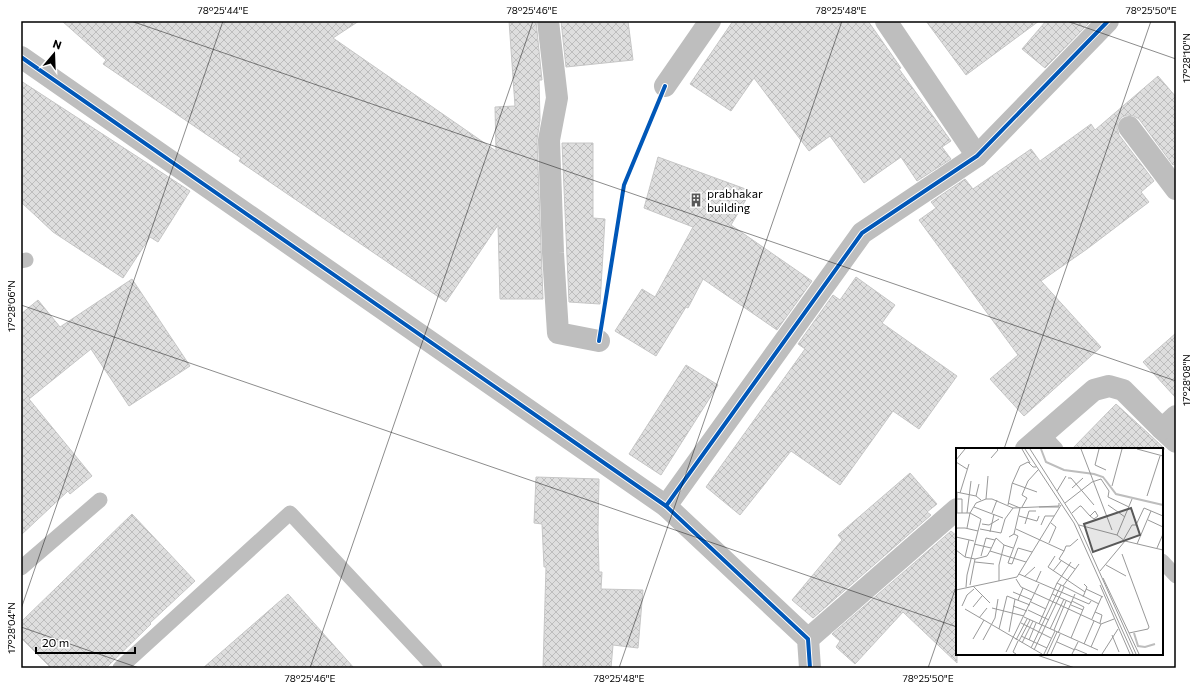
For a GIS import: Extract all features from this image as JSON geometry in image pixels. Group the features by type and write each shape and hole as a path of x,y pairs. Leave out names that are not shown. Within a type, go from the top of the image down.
{"street":[{"path":"548,21 557,98 549,140 553,253 558,333 599,341"},
{"path":"665,86 710,21"},
{"path":"886,21 977,156"},
{"path":"666,506 862,233 977,156 1108,21"},
{"path":"21,57 666,506 808,639 810,668"},
{"path":"1129,127 1176,189"},
{"path":"1029,448 1050,442 1094,390 1109,386 1123,390 1172,429"},
{"path":"808,639 956,510"}],"lane":[{"path":"21,568 100,500"},
{"path":"120,668 290,513 435,668"},
{"path":"1163,562 1176,576"}],"building":[{"path":"62,21 359,21 333,38 496,151 495,107 515,106 509,21 536,21 542,80 539,80 540,120 537,140 543,299 500,299 498,225 446,302 239,161 241,158 103,64 106,60"},
{"path":"561,21 628,21 633,60 566,67"},
{"path":"733,21 868,21 901,68 899,69 951,141 942,147 951,159 917,181 901,157 864,183 830,136 809,151 754,78 731,111 690,84"},
{"path":"926,21 1039,21 966,75"},
{"path":"1046,21 1091,21 1045,68 1022,49"},
{"path":"1158,76 1176,97 1176,163 1173,165 1139,119 1134,116 1127,115 1122,117 1118,122 1117,128 1119,135 1154,181 1141,192 1149,202 1087,249 1041,281 1101,347 1024,416 990,379 1018,355 919,220 936,208 931,202 965,179 973,189 1031,149 1040,161 1091,124 1095,130"},
{"path":"21,81 190,191 158,242 150,237 123,278 53,232 21,202"},
{"path":"562,143 593,143 593,218 605,219 600,304 569,302"},
{"path":"658,157 751,191 731,225 812,281 777,330 703,279 688,308 686,307 656,356 615,331 642,289 655,297 693,227 644,208"},
{"path":"856,277 895,305 882,323 957,376 919,429 893,411 840,485 791,451 740,515 706,487 805,349 798,344 833,295 840,300"},
{"path":"132,279 190,366 129,406 91,349 29,399 92,476 70,494 68,491 21,535 21,314 38,300 60,327"},
{"path":"1176,333 1176,398 1143,362"},
{"path":"686,365 718,385 661,475 629,454"},
{"path":"1116,404 1165,449 1163,448 1073,448"},
{"path":"910,473 937,504 927,512 931,515 813,618 792,600 842,540 838,535"},
{"path":"536,477 599,479 598,529 599,572 602,572 601,589 643,590 638,648 613,645 611,668 543,668 546,567 544,567 542,524 534,523"},
{"path":"132,514 195,581 150,623 151,624 106,668 51,668 21,638 21,622"},
{"path":"951,531 956,535 957,663 903,612 855,664 836,647 840,641 832,634"},
{"path":"288,594 354,668 203,668"}],"cycle path":[{"path":"666,506 862,233 977,156 1108,21"},
{"path":"21,57 666,506 808,639 810,668"},
{"path":"599,341 624,185 665,86"}],"place":[{"name":"prabhakar building","path":"696,200"}]}
